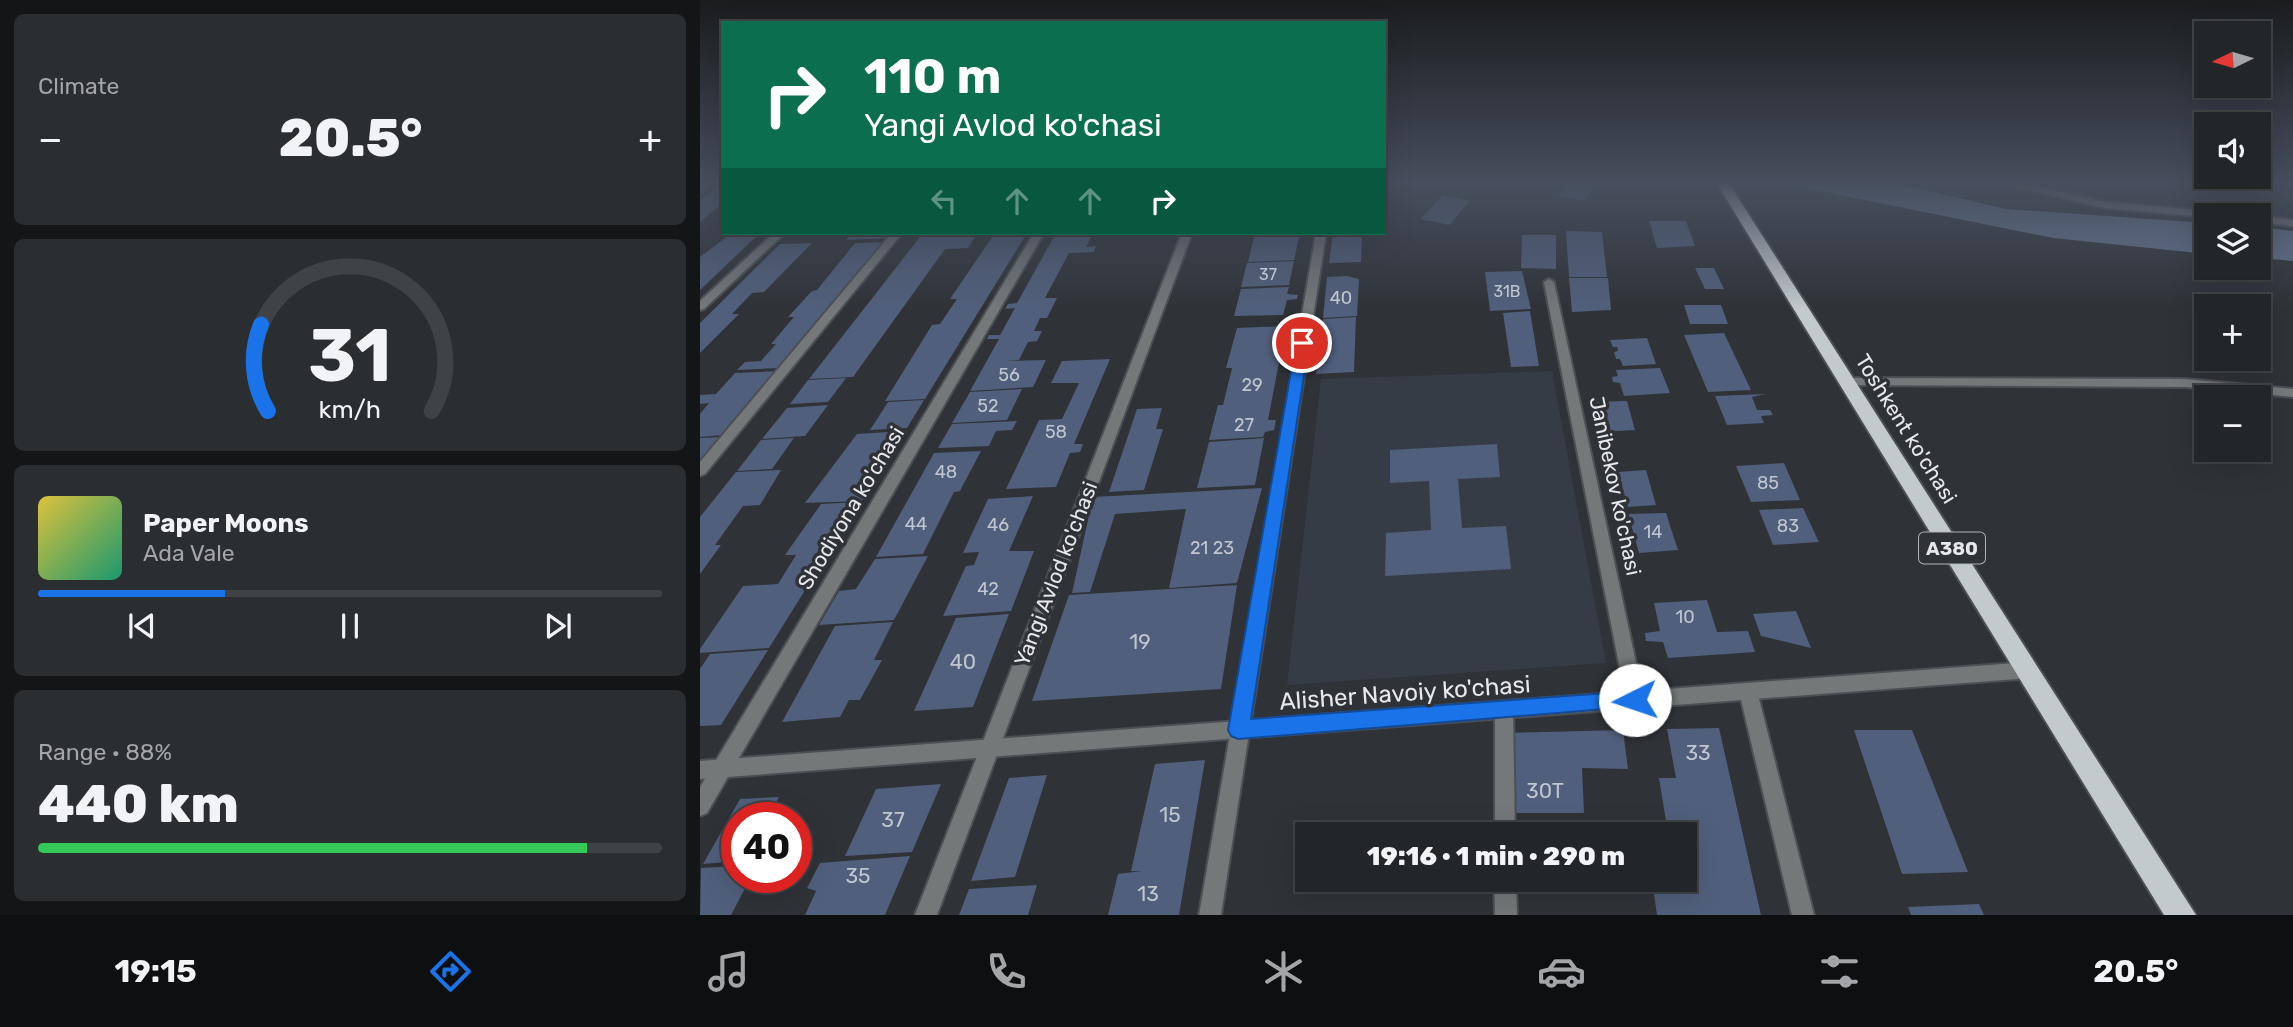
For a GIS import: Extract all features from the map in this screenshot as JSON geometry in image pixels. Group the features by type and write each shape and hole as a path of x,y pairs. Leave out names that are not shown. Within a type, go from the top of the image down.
{"highway":[{"name":"Toshkent ko'chasi","path":"1749,225 2181,915"}],"street":[{"path":"700,307 778,235"},
{"path":"700,471 895,235"},
{"name":"Shodiyona ko'chasi","path":"700,806 1038,235"},
{"name":"Yangi Avlod ko'chasi","path":"926,915 1186,235"},
{"path":"1210,915 1321,235"},
{"name":"Janibekov ko'chasi","path":"1549,282 1635,700"},
{"path":"1847,382 2185,383 2293,393"},
{"name":"Alisher Navoiy ko'chasi","path":"700,770 2030,670"},
{"path":"1748,691 1803,915"},
{"path":"1504,710 1505,822"},
{"path":"1506,892 1506,915"}],"shaded area":[{"path":"1552,371 1606,663 1287,685 1321,379"}],"water":[{"path":"1987,225 2194,225 2194,253 2053,238"},
{"path":"2271,228 2293,231 2293,261 2271,259"}],"building":[{"path":"1650,225 1687,225 1695,246 1657,248"},
{"path":"1566,231 1602,232 1607,277 1569,277"},
{"path":"729,235 758,235 700,290 700,257"},
{"path":"850,235 893,235 891,238 846,240"},
{"path":"976,235 968,248 945,249 853,377 809,379 920,237"},
{"path":"994,235 1026,235 925,399 885,401 932,325 940,324 957,299 950,299"},
{"path":"1055,235 1092,235 1086,247 1096,246 1094,252 1069,253 1045,298 1057,298 1047,318 1040,318 1034,331 1042,331 1037,341 1028,342 1019,360 1005,361 1046,360 1033,387 970,391 999,339 987,339 989,335 1000,335 1015,308 1005,309 1008,304 1017,303"},
{"path":"1300,235 1294,260 1248,262 1254,237"},
{"path":"1333,235 1362,235 1361,262 1329,263"},
{"path":"1522,235 1556,235 1556,269 1521,268"},
{"path":"886,242 778,368 737,370 745,362 761,361 776,344 771,344 794,317 788,317 812,291 817,290 855,243"},
{"path":"812,243 764,292 752,293 732,314 739,314 700,353 700,323 780,244"},
{"path":"1294,261 1289,285 1241,287 1247,263"},
{"path":"1695,268 1714,268 1724,289 1705,289"},
{"path":"1522,271 1531,309 1490,311 1485,272"},
{"path":"1347,276 1359,279 1357,316 1323,318 1327,277"},
{"path":"1569,278 1608,278 1611,310 1572,312"},
{"path":"1289,287 1287,294 1298,295 1297,299 1287,300 1283,315 1234,316 1241,289"},
{"path":"1684,305 1721,305 1728,324 1690,324"},
{"path":"1530,311 1539,366 1511,367 1503,313"},
{"path":"1356,317 1354,372 1316,374 1323,319"},
{"path":"1286,326 1268,420 1276,420 1274,430 1265,432 1263,437 1209,440 1218,405 1223,405 1232,368 1226,368 1237,328"},
{"path":"1724,333 1751,390 1708,392 1684,335"},
{"path":"1647,338 1656,364 1623,366 1620,359 1616,359 1614,352 1618,351 1617,347 1613,347 1610,340"},
{"path":"1110,359 1074,444 1083,444 1080,452 1070,453 1056,487 1006,489 1039,420 1062,419 1079,383 1051,383 1062,361"},
{"path":"1660,368 1670,393 1624,396 1620,383 1613,382 1612,377 1618,376 1616,370"},
{"path":"778,371 723,435 700,437 700,414 709,403 700,404 700,395 716,394 735,373"},
{"path":"846,378 828,402 790,404 808,380"},
{"path":"1022,389 1007,420 952,423 970,392"},
{"path":"1766,394 1752,397 1757,410 1770,410 1773,415 1761,416 1764,423 1727,425 1715,396"},
{"path":"924,400 907,428 870,430 888,402"},
{"path":"1627,401 1635,430 1599,432 1592,402"},
{"path":"828,405 805,436 762,439 787,408"},
{"path":"1162,408 1156,429 1163,429 1144,490 1109,492 1137,409"},
{"path":"1017,421 1012,430 996,431 989,446 938,448 952,424"},
{"path":"904,431 862,501 805,503 857,434"},
{"path":"722,437 700,463 700,438"},
{"path":"794,438 772,469 737,471 761,440"},
{"path":"1264,438 1255,485 1197,488 1209,442"},
{"path":"1497,444 1500,477 1458,479 1462,528 1506,526 1511,569 1385,576 1386,533 1431,530 1429,481 1390,483 1390,450"},
{"path":"981,451 960,491 954,492 923,554 876,557 934,453"},
{"path":"1784,463 1800,500 1751,502 1736,466"},
{"path":"781,470 760,505 743,506 715,545 721,545 700,574 700,517 736,472"},
{"path":"1646,470 1656,505 1628,507 1618,472"},
{"path":"1262,488 1237,583 1169,588 1186,509 1115,514 1090,592 1072,593 1093,497"},
{"path":"1033,496 1009,551 1034,551 1011,611 943,616 966,566 974,565 979,552 963,553 988,499"},
{"path":"860,502 769,648 700,653 700,649 743,586 778,584 796,555 785,555 821,504"},
{"path":"1803,508 1819,542 1773,545 1759,510"},
{"path":"1666,513 1678,550 1639,553 1628,514"},
{"path":"928,556 894,620 819,625 839,591 856,589 875,559"},
{"path":"1237,585 1221,689 1032,701 1069,595"},
{"path":"1707,600 1717,632 1748,631 1755,652 1668,658 1663,642 1646,641 1645,633 1660,631 1654,603"},
{"path":"1796,611 1811,648 1761,636 1753,614"},
{"path":"1009,614 973,707 914,711 956,618"},
{"path":"893,622 874,660 882,660 860,700 849,700 840,717 782,722 835,626"},
{"path":"768,650 721,725 700,726 700,669 710,654"},
{"path":"1719,728 1761,915 1657,915 1654,892 1697,892 1697,822 1666,822 1659,778 1676,778 1667,729"},
{"path":"1623,730 1628,769 1582,768 1584,813 1506,813 1506,733"},
{"path":"1854,730 1912,730 1968,872 1902,874"},
{"path":"1205,760 1179,915 1108,915 1118,874 1142,871 1131,871 1155,764"},
{"path":"1047,775 1015,877 971,881 1009,778"},
{"path":"941,784 912,852 845,856 876,789"},
{"path":"779,797 776,802 738,802 740,799"},
{"path":"721,832 721,862 703,864"},
{"path":"910,856 885,915 805,915 816,891 812,890 812,878 820,863"},
{"path":"721,867 721,893 743,893 731,915 700,915 701,868"},
{"path":"1037,885 1028,915 959,915 969,889"},
{"path":"1979,904 1984,915 1911,915 1908,907"}],"route":[{"path":"1302,343 1238,730 1635,700"}]}
